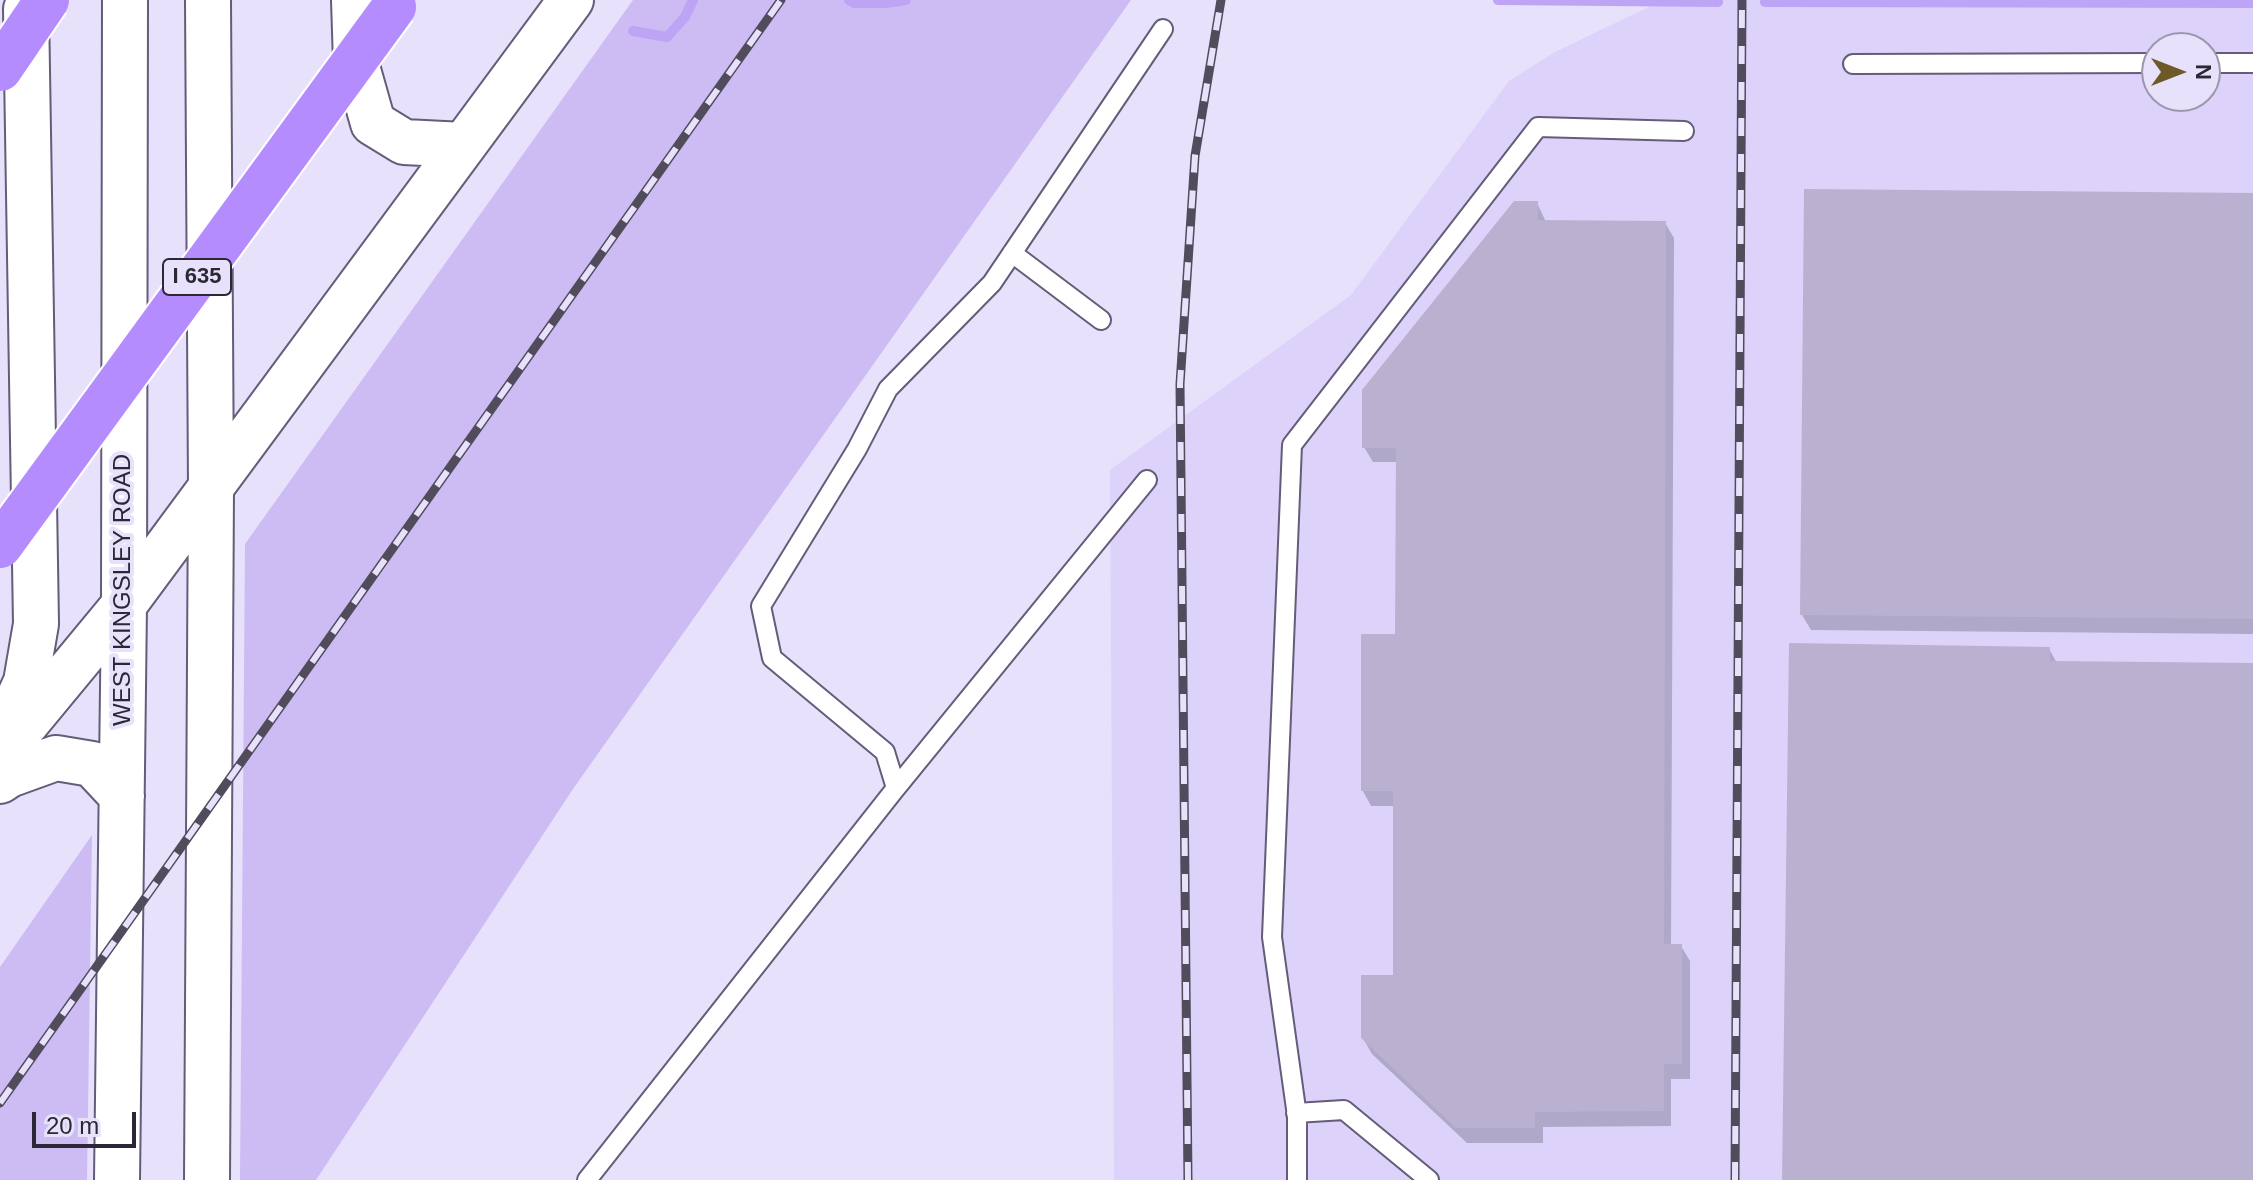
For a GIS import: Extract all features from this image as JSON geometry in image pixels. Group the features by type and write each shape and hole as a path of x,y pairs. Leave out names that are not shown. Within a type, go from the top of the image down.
{"highway":[{"path":"0,69 47,0"},
{"name":"I 635","path":"0,546 374,4"}],"main road":[{"path":"0,740 26,682 36,624 26,0"},
{"name":"WEST KINGSLEY ROAD","path":"117,1180 124,605 125,0"},
{"path":"207,1180 211,489 208,0"},
{"path":"0,755 124,605 571,0"},
{"path":"374,4 356,63 373,123 404,142 464,145"},
{"path":"0,781 56,758 92,764 122,796"}],"lane":[{"path":"896,788 885,752 772,658 761,606 857,449 888,389 992,283 1163,29"},
{"path":"1853,64 2141,63"},
{"path":"2221,63 2253,63"},
{"path":"1297,1180 1296,1113 1272,937 1292,445 1538,127 1684,131"},
{"path":"1012,253 1101,320"},
{"path":"587,1180 896,788 1147,480"},
{"path":"1296,1113 1344,1110 1429,1180"}],"shaded area":[{"path":"633,0 1131,0 573,789 316,1180 240,1180 245,544"},
{"path":"1663,0 2253,0 2253,1180 1114,1180 1110,470 1351,295 1509,81 1553,53"},
{"path":"92,835 87,1180 0,1180 0,967"}],"building":[{"path":"1804,189 2253,193 2253,619 1800,615"},
{"path":"1514,201 1538,201 1538,220 1666,221 1664,944 1682,944 1682,1064 1664,1064 1664,1111 1535,1112 1535,1128 1456,1128 1361,1038 1361,975 1393,975 1393,791 1361,791 1361,634 1395,634 1396,448 1362,448 1362,390"},
{"path":"1789,643 2050,647 2050,661 2253,663 2253,1180 1782,1180"}],"waterway":[{"path":"633,31 667,37 685,17 693,0"},
{"path":"849,0 854,3 906,0"},
{"path":"1498,0 1718,2"},
{"path":"1765,2 2253,3"}],"railway":[{"path":"0,1103 781,0"},
{"path":"1188,1180 1180,384 1195,156 1221,0"},
{"path":"1735,1180 1742,0"}]}
